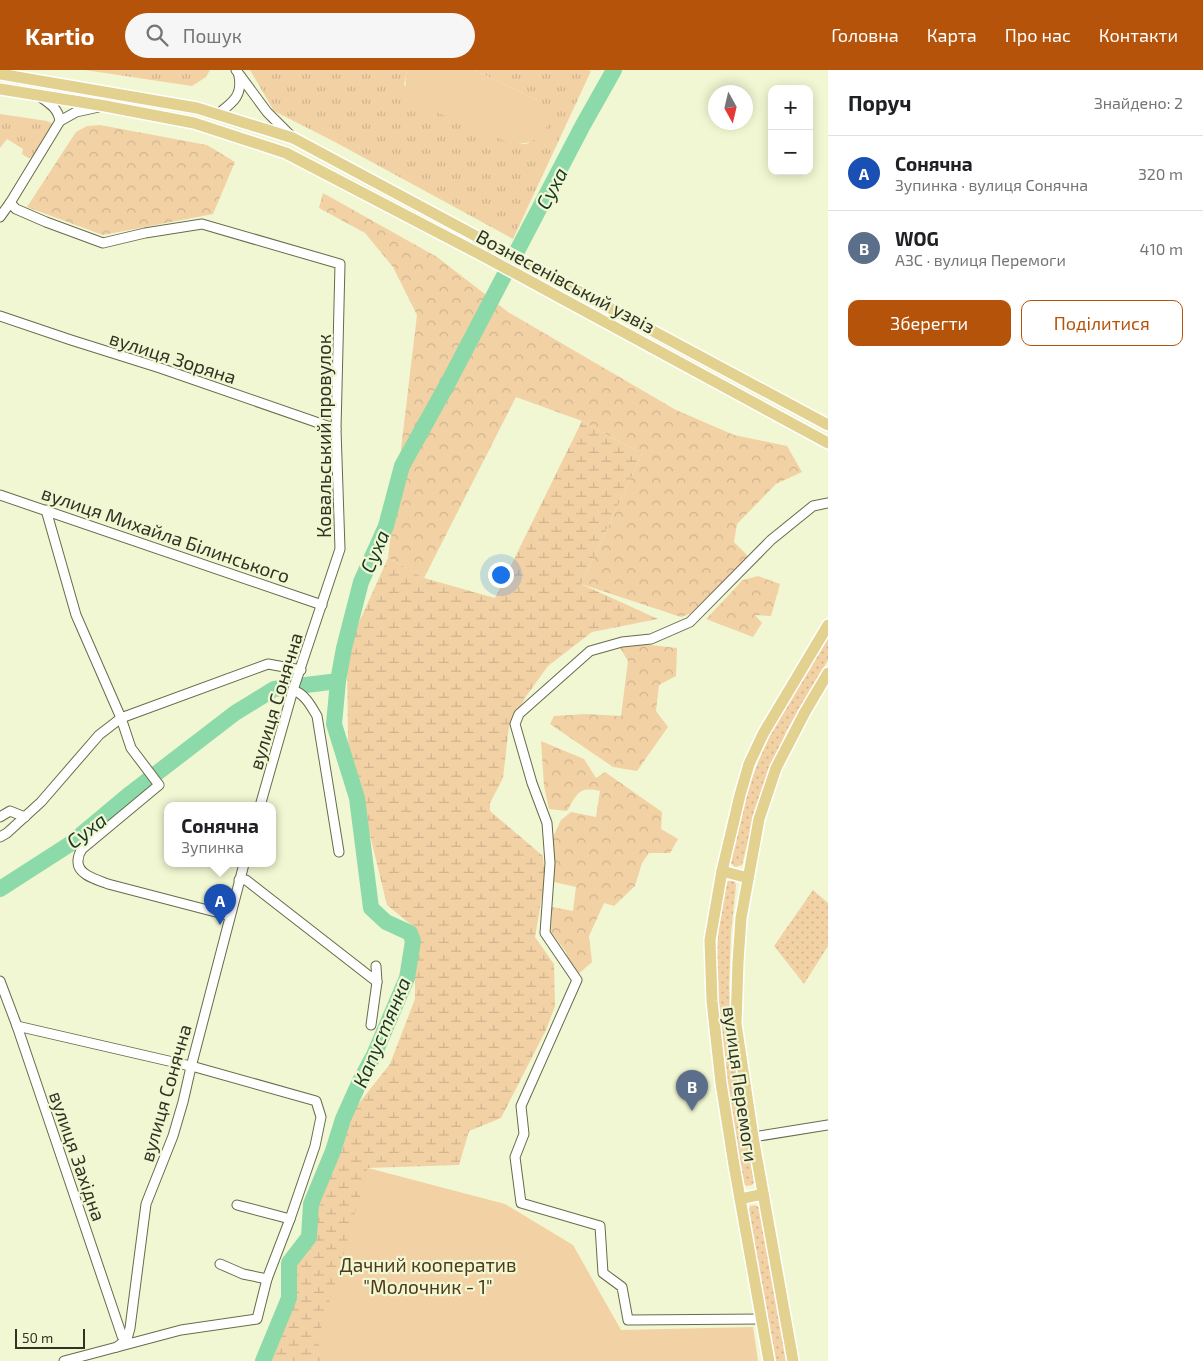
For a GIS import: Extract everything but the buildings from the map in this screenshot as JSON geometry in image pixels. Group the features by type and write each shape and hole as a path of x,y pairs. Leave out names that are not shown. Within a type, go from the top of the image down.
{"main road":[{"name":"Вознесенівський узвіз","path":"0,74 198,108 293,138 828,425"},
{"name":"Вознесенівський узвіз","path":"0,89 194,123 286,153 489,258 828,443"},
{"name":"вулиця Перемоги","path":"769,1361 721,1083 712,1001 710,940 722,872 740,795 753,756 763,734 828,625"},
{"name":"вулиця Перемоги","path":"793,1361 753,1137 736,1024 738,962 740,927 760,819 776,768 828,673"},
{"path":"722,872 748,878"},
{"path":"740,1199 763,1194"}],"street":[{"path":"218,114 238,96 240,86 237,72"},
{"path":"237,72 267,112 293,138"},
{"path":"39,96 52,105 60,121"},
{"path":"0,217 60,121 76,112 105,106"},
{"name":"Ковальський провулок","path":"10,203 16,209 46,222 103,243 145,233 202,224 340,264 336,429 340,550 322,605"},
{"name":"вулиця Зоряна","path":"0,316 160,368 336,429"},
{"name":"вулиця Михайла Білинського","path":"0,495 322,605"},
{"path":"762,1319 628,1320 622,1287 603,1273 600,1226 521,1203 514,1157 524,1134 521,1106 577,980 545,932 550,863 547,823 532,783 515,724 519,714 590,651 622,642 651,639 690,622 771,540 813,506 828,503"},
{"path":"46,510 76,615 121,718 131,748 160,785 82,849 78,862 81,870 90,877 108,884 227,916 230,915"},
{"name":"вулиця Сонячна","path":"261,802 293,690 322,605"},
{"path":"0,837 7,833 41,802 99,735 121,718 268,664 299,673"},
{"path":"293,690 300,692 317,716 339,852"},
{"path":"0,817 10,811 25,817"},
{"name":"вулиця Сонячна","path":"127,1339 146,1204 173,1136 184,1102 191,1067 243,867"},
{"path":"239,880 246,880 377,982"},
{"path":"372,1026 377,982 376,966"},
{"name":"вулиця Західна","path":"0,981 122,1336 127,1339"},
{"path":"17,1026 196,1067 316,1101 321,1117 315,1146 290,1219 266,1279 257,1319 181,1330 68,1360"},
{"path":"753,1137 828,1125"},
{"path":"237,1205 290,1219"},
{"path":"220,1264 243,1274 266,1279"},
{"path":"117,1347 127,1339"}],"green space":[{"path":"85,70 210,70 206,77 192,86"},
{"path":"250,70 407,70 404,85 512,144 526,144 538,137 537,100 474,70 591,71 513,239 274,111"},
{"path":"407,70 474,70 537,100 548,112 546,128 536,139 527,143 512,144 418,103 410,96 406,88"},
{"path":"0,114 47,121 53,124 42,147 32,158 22,154 23,149 7,139 0,148"},
{"path":"100,125 207,145 235,162 213,214 103,235 27,207 76,132 87,126"},
{"path":"323,193 437,257 508,312 676,410 734,435 787,446 802,472 776,484 737,524 734,542 748,556 692,613 681,617 581,584 642,454 582,421 516,397 424,578 388,558 417,315 393,267 365,233 319,208"},
{"path":"582,421 642,454 581,584 658,619 592,632 548,666 527,695 509,726 503,778 490,803 490,811 543,856 545,879 535,937 554,964 555,1006 546,1030 501,1118 469,1131 459,1165 368,1168 328,1361 270,1361 295,1301 295,1263 315,1239 317,1203 333,1172 348,1117 390,1064 415,999 415,928 387,905 348,745 347,649 388,558 424,578 495,598"},
{"path":"758,576 780,584 771,616 755,615 762,623 753,637 706,619 743,580"},
{"path":"828,636 828,660 787,730 769,772 755,814 742,865 735,867 730,862 733,845 742,807 755,769 779,718"},
{"path":"633,643 677,648 676,676 659,685 656,711 668,727 637,771 613,767 550,724 554,716 586,714 621,716 628,661 620,648"},
{"path":"541,741 584,759 596,778 605,772 662,812 661,829 678,839 670,853 649,853 642,863 635,886 614,906 604,903 589,936 592,962 575,977 566,952 551,932 552,907 573,911 576,887 554,882 552,839 561,820 571,812 596,817 600,791 587,790 579,793 567,811 549,809 544,786"},
{"path":"728,881 735,881 736,886 731,933 729,986 731,1023 754,1182 752,1185 747,1186 743,1184 732,1125 717,1006 719,921 725,884"},
{"path":"813,890 828,903 828,946 804,984 774,946"},
{"name":"Дачний кооператив \"Молочник - 1\"","path":"368,1168 505,1204 573,1245 621,1330 753,1327 758,1361 326,1361 317,1341"},
{"path":"755,1205 759,1207 787,1361 774,1361 749,1209 750,1206"}],"waterway":[{"name":"Суха","path":"0,889 70,844 131,793 235,713 274,689 338,681 344,648 361,582 386,526 402,466 614,70"},
{"name":"Капустянка","path":"263,1361 289,1298 289,1263 309,1237 311,1204 333,1151 343,1119 374,1055 407,978 413,941 410,933 386,922 371,908 357,798 334,724 338,681"}],"place":[{"name":"Сонячна","path":"220,925"},
{"name":"WOG","path":"692,1111"}]}
